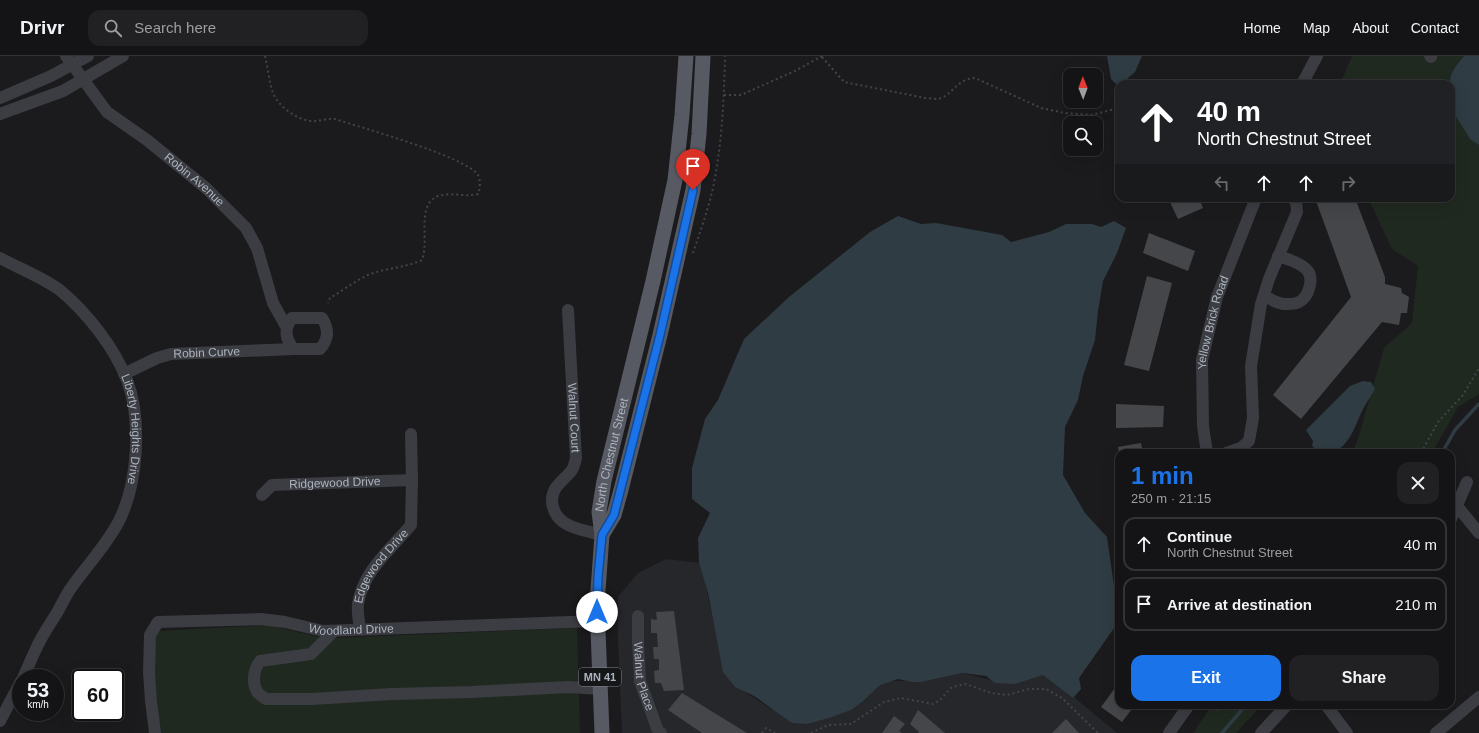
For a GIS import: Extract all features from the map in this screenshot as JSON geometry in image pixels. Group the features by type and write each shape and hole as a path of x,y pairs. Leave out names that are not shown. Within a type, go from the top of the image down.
{"main road":[{"name":"North Chestnut Street","path":"602,535 599,512 604,481 654,281 675,180 682,115 686,56"},
{"name":"North Chestnut Street","path":"602,535 614,515 660,335 693,190 699,134 703,56"},
{"name":"MN 41","path":"602,535 598,577 602,733"}],"street":[{"path":"0,98 51,76 70,60 88,56"},
{"path":"0,114 63,91 123,56"},
{"path":"1304,80 1317,56"},
{"name":"Robin Avenue","path":"70,60 107,112 147,140 206,188 246,228 257,248 273,303 287,328"},
{"name":"Yellow Brick Road","path":"1206,449 1203,426 1202,360 1217,297 1251,202"},
{"path":"1238,449 1249,441 1253,418 1251,366 1261,304 1278,256 1297,212 1296,202"},
{"path":"1264,296 1282,304 1288,304 1299,302 1308,292 1310,279 1307,270 1300,264 1278,256"},
{"name":"Liberty Heights Drive","path":"0,258 47,282 69,299 96,328 118,360 124,374 130,392 136,438 134,465 127,501 118,523 100,552 70,590 55,617 44,632 27,669"},
{"name":"Walnut Court","path":"568,310 576,458 572,469 555,490 552,497 552,505 557,517 562,522 572,527 602,535"},
{"name":"Robin Curve","path":"124,374 157,358 171,354 320,349 327,338 326,325 322,318 292,318 287,328"},
{"path":"287,328 287,338 294,349"},
{"name":"Edgewood Drive","path":"360,629 358,605 365,580 386,553 411,525 411,434"},
{"name":"Ridgewood Drive","path":"262,495 272,485 412,480"},
{"path":"1455,510 1467,482"},
{"path":"1457,506 1479,533"},
{"name":"Walnut Place","path":"638,616 640,681 658,731 661,733"},
{"name":"Woodland Drive","path":"155,733 149,672 150,635 158,622 261,619 285,622 323,632 360,629 598,621"},
{"path":"334,631 311,654 260,661 256,667 254,680 257,692 266,699 312,699 392,694 568,687 601,689"},
{"path":"1436,733 1479,697"},
{"path":"0,721 12,699"},
{"path":"1169,733 1186,709"},
{"path":"1260,733 1283,709"},
{"path":"1329,709 1347,733"}],"path":[{"path":"265,56 274,94 279,102 292,113 304,120 312,121 326,118 335,119 434,151 468,167 478,175 480,189 478,194 465,196 443,195 434,198 429,204 426,211 424,251 422,260 412,265 393,267 367,276 330,298 328,303"},
{"path":"724,95 740,95 795,71 822,56 844,82 925,98 938,99 946,95 966,78 975,78 1041,108 1065,113 1091,115 1115,109"},
{"path":"1423,449 1438,422 1463,395 1479,368"},
{"path":"812,733 828,726 851,724 884,702 901,698 932,704 940,700 952,687 966,684 992,693 1008,694 1029,689 1046,689 1062,698 1098,733"},
{"path":"762,733 766,728 775,733"}],"shaded area":[{"path":"1107,56 1142,56 1135,72 1126,80 1115,80 1115,83 1111,79"},
{"path":"1352,56 1464,56 1456,66 1450,80 1342,80"},
{"path":"1464,56 1479,56 1479,145 1470,139 1455,115 1455,80 1450,80 1456,66"},
{"path":"1455,113 1465,131 1479,145 1479,394 1458,407 1434,449 1354,449 1358,439 1384,348 1412,323 1418,266 1392,249 1370,202 1455,202"},
{"path":"898,216 921,224 936,223 1002,235 1011,242 1049,232 1066,224 1092,224 1101,227 1114,221 1126,228 1117,253 1103,281 1095,340 1083,376 1078,400 1065,427 1063,475 1085,513 1107,537 1115,593 1115,627 1079,678 1081,689 1073,698 1043,675 1015,684 995,683 986,676 962,673 921,682 898,679 880,685 851,710 807,724 792,723 754,696 735,687 723,672 708,593 699,563 698,538 710,513 692,499 692,468 705,419 718,400 744,339 789,297 870,232"},
{"path":"1363,381 1371,382 1375,389 1345,444 1340,449 1316,449 1312,446 1313,441 1306,430 1350,386"},
{"path":"666,559 699,563 705,582 717,639 745,692 773,710 851,694 890,681 925,681 962,673 1004,683 1045,673 1117,733 622,733 618,640 618,597 638,573"},
{"path":"268,625 318,637 335,638 577,628 580,733 160,733 152,640 160,631"},
{"path":"1209,709 1258,709 1236,733 1193,733"}],"building":[{"path":"1170,202 1201,202 1203,208 1178,219"},
{"path":"1316,202 1357,202 1385,277 1385,284 1401,288 1402,293 1409,297 1407,313 1401,313 1399,325 1382,322 1301,419 1273,395 1351,297"},
{"path":"1149,233 1195,251 1188,271 1143,253"},
{"path":"1147,276 1172,283 1149,371 1124,365"},
{"path":"1116,404 1164,406 1163,427 1116,428"},
{"path":"1141,443 1142,449 1118,449 1118,447"},
{"path":"674,611 684,690 664,691 661,683 655,683 654,671 659,670 659,659 654,659 653,647 658,647 657,633 651,633 651,619 657,620 656,612"},
{"path":"1115,688 1115,709 1132,709 1122,722 1101,707"},
{"path":"682,693 747,733 702,733 668,710"},
{"path":"918,710 945,733 918,733 919,732 910,724"},
{"path":"894,716 905,724 899,731 902,733 882,733"},
{"path":"1066,719 1079,733 1052,733"}],"waterway":[{"path":"1444,449 1455,430 1479,404"},
{"path":"1222,733 1243,709"}],"route":[{"path":"597,612 598,577 602,535 614,515 660,335 693,190"}]}
